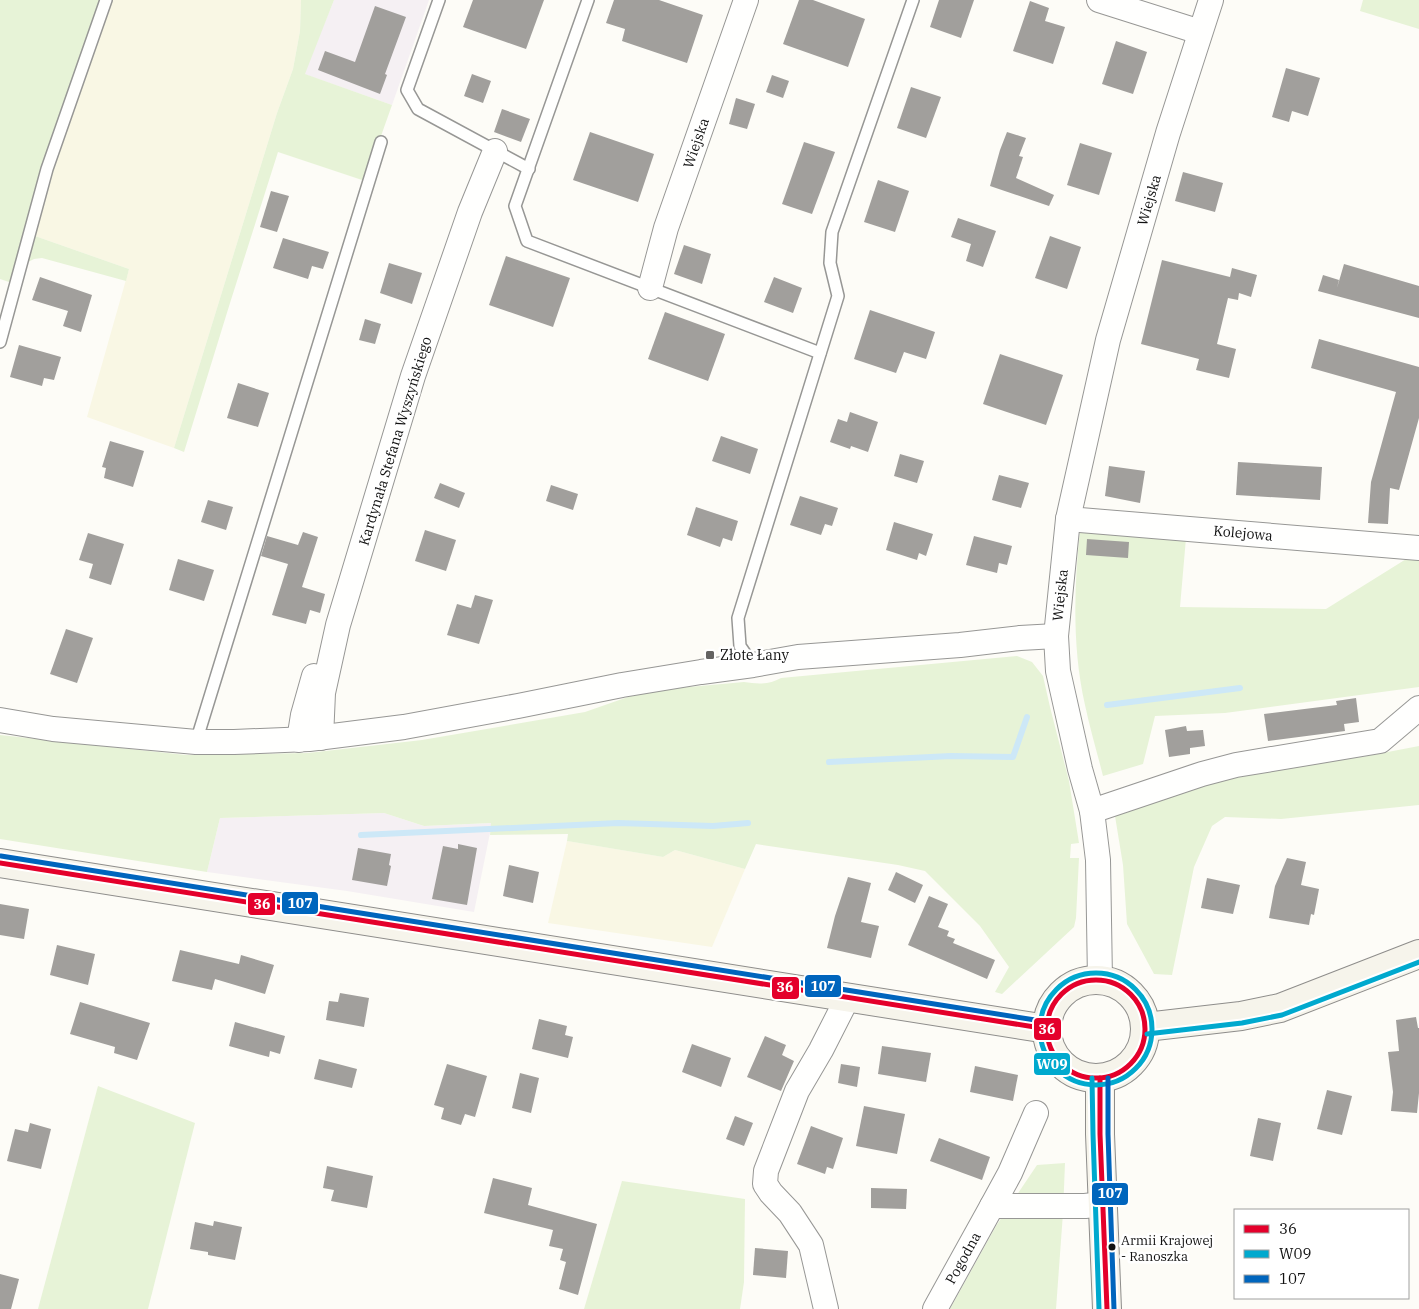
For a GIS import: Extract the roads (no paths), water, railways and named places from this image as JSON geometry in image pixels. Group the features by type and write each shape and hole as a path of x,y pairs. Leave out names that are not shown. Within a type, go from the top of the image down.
{"street":[{"name":"Wiejska","path":"650,288 666,228 746,0"},
{"path":"1098,0 1200,32"},
{"name":"Wiejska","path":"753,665 798,657 1056,636 1068,518 1108,340 1168,133 1210,0"},
{"name":"Kardynała Stefana Wyszyńskiego","path":"310,739 303,715 319,661 332,622 352,579 413,376 470,212 495,151"},
{"name":"Kolejowa","path":"1068,518 1419,548"},
{"path":"1056,636 1058,671 1080,769 1092,811 1098,860 1100,980"},
{"path":"0,720 53,729 196,742 310,739 404,727 622,685 753,665"},
{"path":"1092,811 1202,774 1236,765 1380,741 1419,708"},
{"path":"0,863 1047,1029"},
{"path":"1146,1027 1241,1016 1280,1008 1419,954"},
{"path":"1100,980 1114,983 1126,990 1136,1000 1143,1013 1146,1027 1144,1042 1138,1056 1128,1067 1115,1074 1100,1078 1089,1078 1078,1074 1068,1069 1059,1061 1052,1051 1047,1029 1050,1013 1063,993 1084,981 1100,980"},
{"path":"826,1309 810,1245 790,1213 765,1184 766,1171 797,1091 822,1050 848,997"},
{"path":"1100,1078 1102,1204 1107,1309"},
{"name":"Pogodna","path":"934,1309 1010,1173 1036,1113"},
{"path":"992,1206 1085,1206 1102,1204"}],"lane":[{"path":"0,342 47,169 106,0"},
{"path":"439,0 407,90 418,109 529,169"},
{"path":"588,0 515,206 527,241 820,353"},
{"path":"753,665 740,646 738,618 838,296 830,263 832,232 913,0"},
{"path":"196,742 381,142"}],"waterway":[{"path":"1107,705 1240,688"},
{"path":"829,762 951,756 1013,757 1027,717"},
{"path":"361,835 618,823 713,826 748,823"}],"place":[{"name":"Złote Łany","path":"710,655"},
{"name":"Armii Krajowej - Ranoszka","path":"1112,1247"}]}
